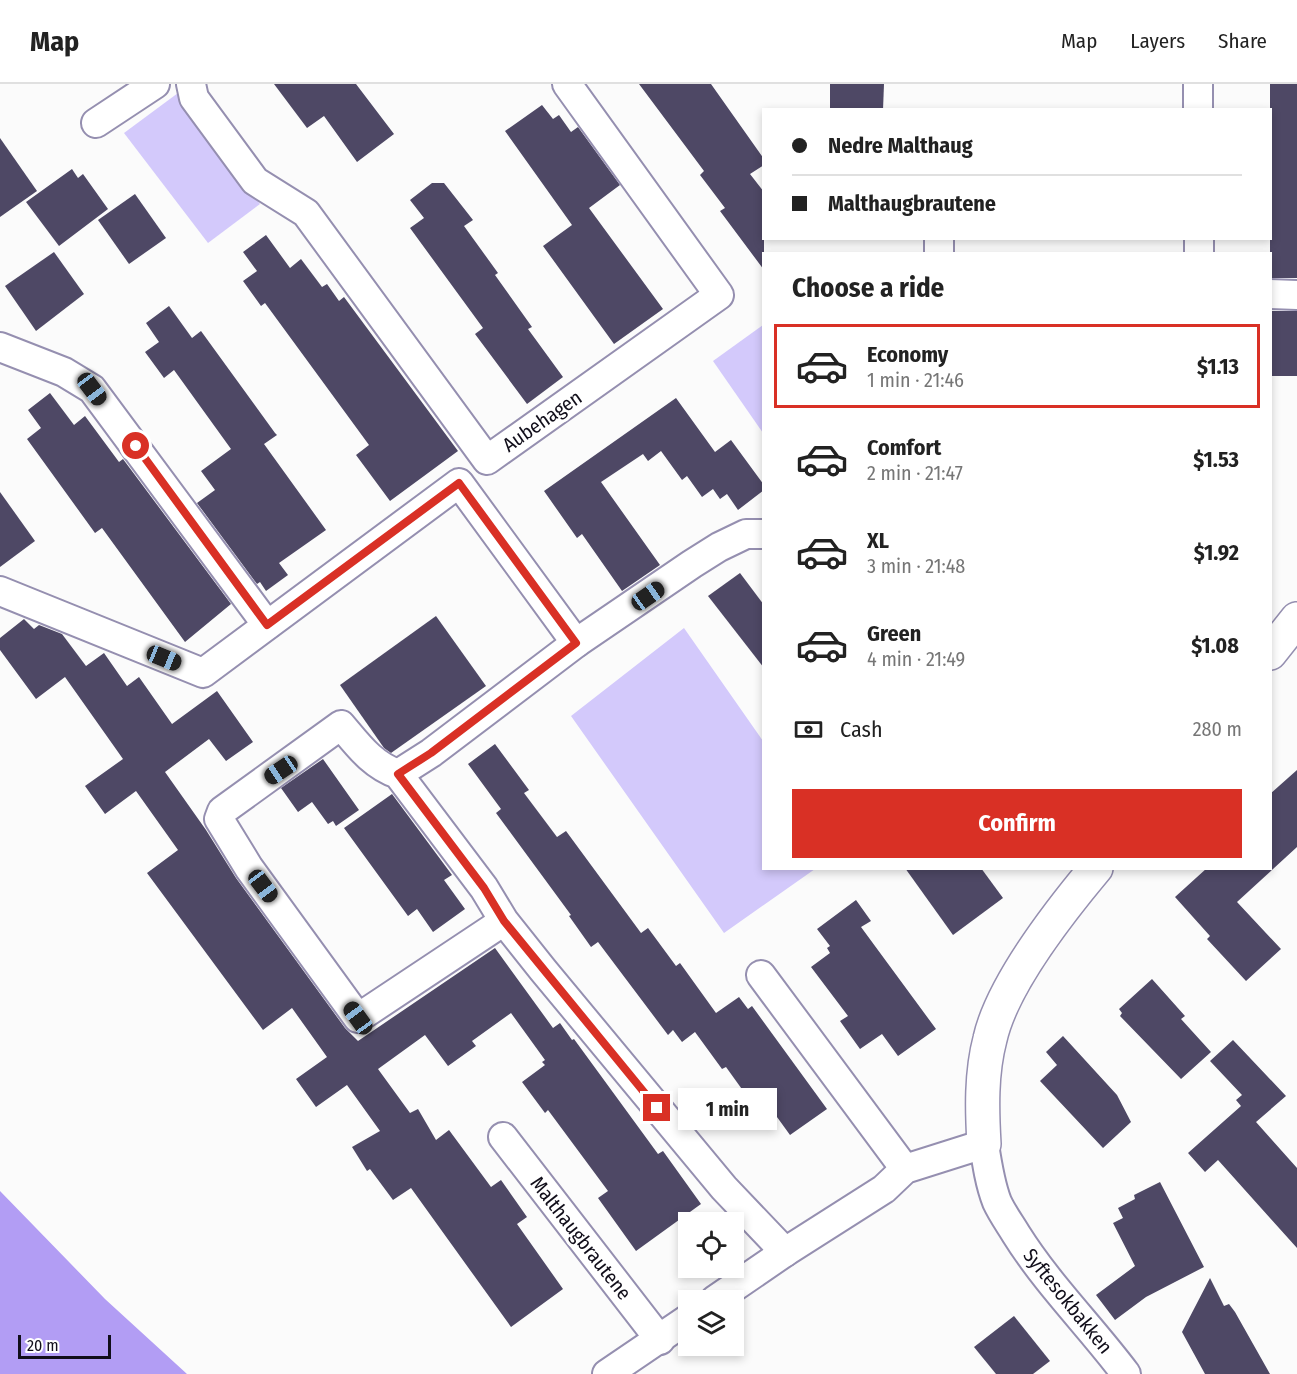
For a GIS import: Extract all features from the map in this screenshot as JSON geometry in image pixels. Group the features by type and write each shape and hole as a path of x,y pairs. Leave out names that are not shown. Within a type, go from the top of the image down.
{"street":[{"path":"96,123 155,84"},
{"name":"Aubehagen","path":"191,84 194,98 255,181 306,213 487,460 719,296 567,84"},
{"path":"1198,84 1198,108"},
{"path":"1272,294 1297,295"},
{"path":"0,347 64,372 92,389 267,625"},
{"path":"0,591 203,673 459,483 576,643"},
{"path":"398,774 431,753 576,643 718,547 746,534 762,534"},
{"path":"1272,650 1297,619"},
{"path":"504,921 358,1018 249,868 219,819 222,811 341,725 368,757 385,770 398,774 484,888 504,921 724,1188 785,1252"},
{"name":"Syftesokbakken","path":"1087,871 1013,982 999,1010 989,1039 985,1066 984,1144 987,1168 998,1203 1029,1255 1061,1298 1102,1343 1126,1374"},
{"path":"761,975 905,1169"},
{"name":"Malthaugbrautene","path":"503,1137 660,1340"},
{"path":"730,1290 884,1189 905,1169 984,1144"},
{"path":"607,1374 678,1326"}],"shaded area":[{"path":"178,93 260,204 208,243 124,133"},
{"path":"762,326 762,432 713,361"},
{"path":"684,628 762,740 762,870 814,870 724,933 571,716"},
{"path":"0,1191 105,1299 187,1374 0,1374"}],"building":[{"path":"274,84 356,84 394,134 357,162 324,116 307,128"},
{"path":"639,84 711,84 762,156 762,166 750,174 762,189 764,252 762,252 762,267 720,211 725,208 700,175 704,171"},
{"path":"830,84 884,84 883,108 830,108"},
{"path":"1270,84 1297,84 1297,278 1272,278 1270,240 1272,240 1272,108 1270,108"},
{"path":"542,105 553,119 559,115 571,132 578,127 620,185 589,208 663,309 614,344 543,246 572,225 505,131"},
{"path":"0,138 37,191 0,217"},
{"path":"72,169 78,178 83,174 108,209 59,246 26,202"},
{"path":"432,183 444,183 473,220 464,226 498,273 495,275 532,327 528,329 563,377 527,404 475,334 483,328 410,228 424,218 410,200"},
{"path":"135,194 166,238 129,264 98,220"},
{"path":"266,235 290,268 301,259 322,287 327,284 339,301 344,297 458,451 390,501 356,455 369,445 265,303 261,306 243,281 257,271 243,252"},
{"path":"54,252 84,294 36,331 5,286"},
{"path":"169,306 192,338 201,331 277,435 264,444 326,530 279,563 288,575 266,591 260,582 257,584 197,503 215,490 201,471 231,449 174,370 164,378 145,352 159,342 146,323"},
{"path":"1272,311 1297,311 1297,376 1272,376"},
{"path":"50,393 74,425 85,416 119,462 123,459 231,604 185,642 102,528 95,533 27,439 41,428 28,410"},
{"path":"676,398 715,452 731,440 762,482 762,492 738,510 727,494 720,499 713,489 702,497 687,476 682,480 661,451 648,461 643,454 601,482 660,565 622,591 582,534 577,538 544,491"},
{"path":"0,492 35,541 0,567"},
{"path":"740,573 762,602 762,665 708,596"},
{"path":"436,616 486,686 391,753 384,748 340,685"},
{"path":"24,619 34,629 39,625 62,634 86,666 104,653 127,686 139,677 172,724 217,691 253,742 226,761 209,739 165,772 236,878 345,1028 358,1041 495,948 553,1028 560,1023 572,1040 574,1039 658,1154 663,1151 701,1204 690,1212 678,1212 678,1221 636,1251 598,1198 608,1191 548,1110 545,1113 522,1082 545,1065 542,1062 545,1060 511,1013 472,1041 476,1046 448,1066 425,1035 378,1069 410,1113 418,1109 436,1140 449,1130 491,1187 501,1180 527,1217 517,1224 563,1289 511,1327 411,1188 393,1200 370,1169 367,1171 352,1147 380,1131 347,1085 316,1107 296,1079 327,1057 292,1008 263,1030 147,873 178,850 136,791 105,814 85,786 123,759 65,677 36,699 0,650 0,638"},
{"path":"495,744 529,790 524,793 557,837 566,831 641,933 648,928 676,966 680,963 716,1013 739,997 748,1009 752,1006 827,1109 790,1135 759,1092 749,1099 726,1067 722,1069 695,1032 682,1042 673,1030 668,1035 598,942 591,947 569,916 571,915 496,813 501,809 468,764"},
{"path":"323,759 359,810 336,826 333,821 328,824 312,802 298,812 281,788"},
{"path":"1297,770 1297,847 1272,870 1272,792"},
{"path":"392,794 452,875 444,880 465,909 433,932 417,909 408,916 344,828"},
{"path":"906,870 982,870 1003,898 953,935"},
{"path":"1205,870 1272,870 1237,902 1281,949 1246,981 1207,939 1210,936 1175,897"},
{"path":"856,900 871,921 861,927 936,1029 898,1056 882,1034 860,1049 840,1021 848,1016 811,967 830,953 827,948 830,946 817,929"},
{"path":"1152,979 1185,1016 1181,1019 1211,1052 1181,1079 1120,1016 1122,1013 1119,1009"},
{"path":"1063,1036 1117,1095 1131,1122 1103,1148 1040,1081 1057,1065 1046,1052"},
{"path":"1233,1040 1286,1096 1256,1122 1297,1168 1297,1248 1218,1160 1205,1172 1188,1153 1241,1106 1236,1100 1242,1095 1210,1061"},
{"path":"1160,1182 1204,1267 1146,1297 1115,1320 1096,1295 1135,1266 1113,1223 1123,1218 1118,1208 1135,1199 1134,1195"},
{"path":"1210,1278 1224,1306 1229,1304 1235,1312 1270,1374 1205,1374 1182,1332"},
{"path":"1014,1316 1050,1361 1033,1374 996,1374 974,1347"}],"route":[{"path":"136,446 267,625 459,483 576,643 431,753 398,774 484,888 504,921 657,1108"}]}
